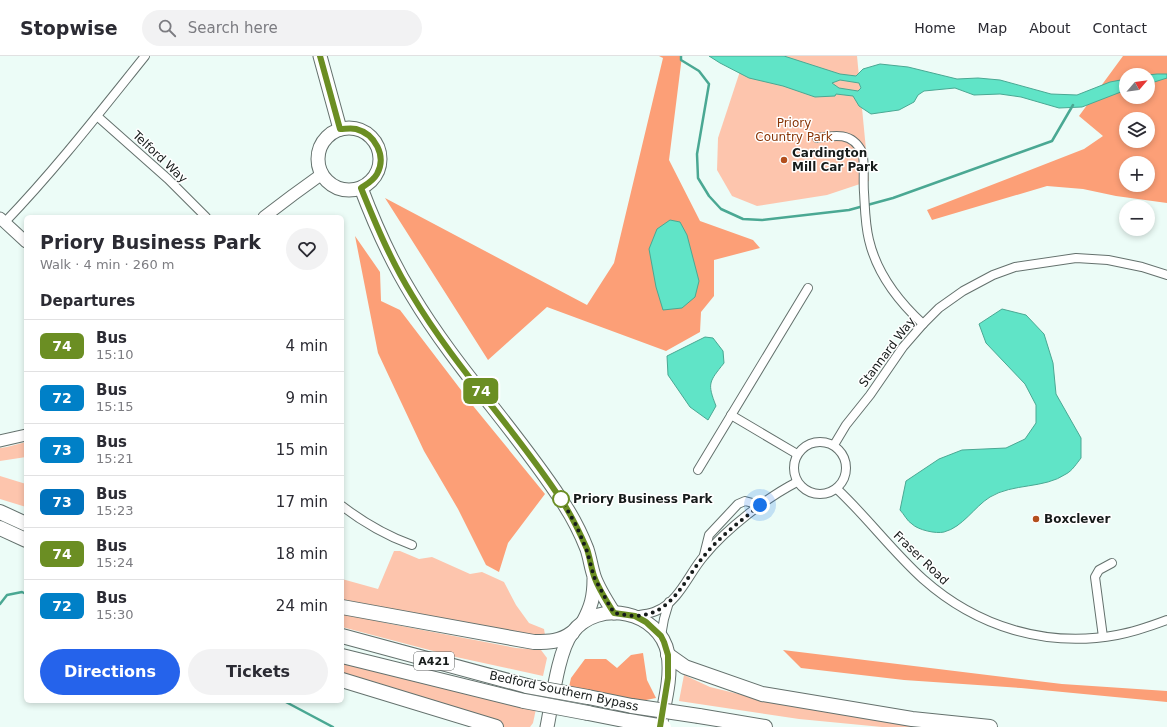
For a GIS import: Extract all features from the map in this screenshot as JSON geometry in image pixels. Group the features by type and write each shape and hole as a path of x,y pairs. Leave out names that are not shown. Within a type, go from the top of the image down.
{"highway":[{"path":"0,512 24,523"},
{"path":"0,528 24,539"},
{"path":"344,607 534,642 557,641 565,639 572,633"},
{"name":"Bedford Southern Bypass","path":"344,637 527,686 632,706 765,727"},
{"path":"668,655 685,667 762,694 912,719 990,727"},
{"name":"Bedford Southern Bypass","path":"344,656 524,701 664,727"},
{"path":"344,681 496,727"}],"main road":[{"path":"320,56 340,129"},
{"path":"355,128 368,134 378,146 381,161 377,173 370,182 361,188 349,190 338,188 328,182 322,174 318,163 320,150 327,137 340,129 355,128"},
{"path":"361,188 389,255 412,295 436,330 533,460 576,525 584,544 594,577 614,613"},
{"path":"547,727 562,654 572,633 582,622 590,608 594,594 594,577"},
{"path":"582,622 598,615 614,613 635,616 646,622 661,636 668,655 668,678 660,727"}],"street":[{"path":"24,240 2,220 25,201 97,116 145,56"},
{"name":"Telford Way","path":"97,116 168,179 204,215"},
{"path":"817,138 836,135 843,136 858,146 863,154 866,224 869,241 882,274 895,295 923,324"},
{"path":"267,215 322,174"},
{"name":"Stannard Way","path":"834,445 846,425 870,395 903,347 923,324 939,308 964,291 993,275 1015,268 1076,258 1108,260 1167,276"},
{"path":"698,470 808,288"},
{"path":"731,415 797,454"},
{"path":"0,442 24,436"},
{"path":"814,442 824,442 834,445 841,453 846,463 846,472 843,482 830,493 811,493 804,489 797,482 794,472 794,462 797,454 804,446 814,442"},
{"path":"661,636 664,619 670,602 704,556 760,505 783,489 797,482"},
{"name":"Fraser Road","path":"837,488 922,579 941,594 972,614 995,625 1048,637 1078,638 1118,635 1167,620"},
{"path":"704,556 709,535 738,504 745,501 760,505"},
{"path":"344,508 392,537 412,545"},
{"path":"1103,637 1095,577 1099,570 1112,563"},
{"path":"635,616 656,611 670,602"}],"green space":[{"name":"Priory Country Park","path":"745,56 857,56 869,181 827,195 757,206 732,196 717,170 718,138"},
{"path":"24,443 24,457 0,461 0,448"},
{"path":"0,476 24,483 24,506 0,499"},
{"path":"394,551 400,551 419,559 432,557 470,574 482,572 504,582 516,605 529,623 544,629 545,635 530,637 344,601 344,580 378,589"},
{"path":"344,612 386,623 516,648 541,650 547,658 543,676 456,657 344,628"},
{"path":"344,660 536,709 533,723 530,727 504,727 344,675"},
{"path":"684,675 710,687 763,700 939,727 882,727 799,719 679,701"}],"shaded area":[{"path":"659,56 682,56 669,160 700,221 753,240 760,248 714,260 714,296 701,312 700,332 666,351 547,307 488,360 385,198 587,305 614,263 663,58"},
{"path":"709,56 784,56 840,74 856,76 863,69 880,64 908,67 957,79 978,78 1000,80 1051,94 1077,95 1110,82 1119,80 1119,93 1082,107 1059,108 1021,97 1000,94 974,95 955,88 924,91 918,95 914,102 899,110 871,114 859,106 853,96 836,94 835,96 815,97 783,86 749,78","holes":["840,80 859,83 861,88 858,91 839,88 832,83"]},
{"path":"1123,56 1167,56 1167,203 1155,201 1155,200 1116,196 1083,189 1047,186 932,220 927,210 1084,149 1103,136 1079,116"},
{"path":"1155,74 1167,74 1167,78 1155,82"},
{"path":"670,220 680,222 687,235 699,281 695,297 682,308 663,310 656,287 649,249 657,229"},
{"path":"355,236 380,272 381,301 400,310 474,407 545,494 508,543 499,572 486,565 458,509 424,451 378,353"},
{"path":"1002,309 1026,315 1044,334 1053,363 1056,394 1081,438 1081,458 1070,471 1057,479 1008,490 990,497 957,526 951,529 944,532 923,530 910,523 900,510 906,481 939,459 962,450 1006,448 1025,439 1036,423 1036,405 1025,384 986,343 979,324"},
{"path":"705,337 713,338 723,351 724,363 715,374 711,383 711,392 716,406 708,420 690,407 668,375 667,356"},
{"path":"783,650 1062,684 1167,691 1167,702 1021,688 904,680 801,668"},
{"path":"643,653 647,680 656,698 641,701 569,687 571,678 585,659 606,659 617,668 631,655"}],"waterway":[{"path":"681,56 681,60 699,71 709,84 697,154 698,178 709,196 721,209 743,219 762,220 849,210 893,198 1052,141 1073,105"},
{"path":"0,604 7,595 22,592 24,593"},
{"path":"288,703 333,727"}],"bus line":[{"name":"74","path":"320,56 340,129 355,128 368,134 378,146 381,161 377,173 370,182 361,188 389,255 412,295 464,369 533,460 560,499 576,525 587,551 594,577 614,613 635,616 646,622 661,636 668,655 668,678 660,727"}],"place":[{"name":"Cardington Mill Car Park","path":"784,160"},
{"name":"Priory Business Park","path":"561,499"},
{"name":"Boxclever","path":"1036,519"}],"route":[{"path":"561,499 576,525 587,551 594,577 614,613 635,616 656,611 670,602 704,556 760,505"}]}
